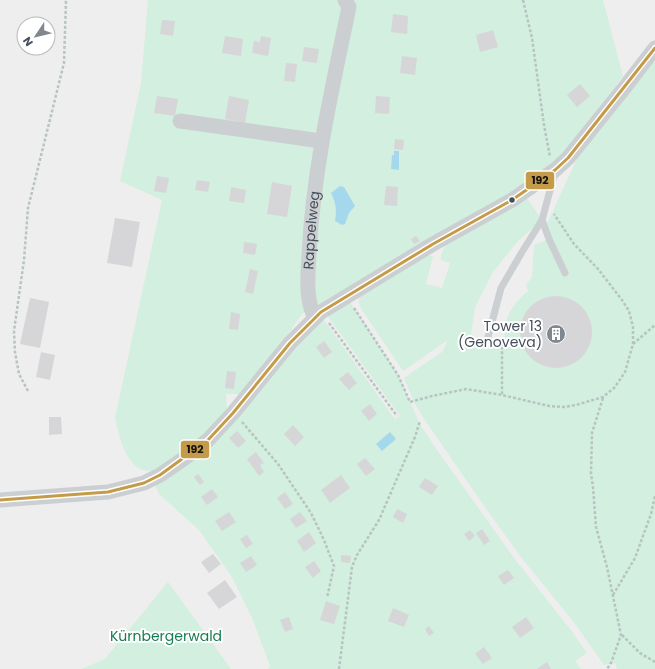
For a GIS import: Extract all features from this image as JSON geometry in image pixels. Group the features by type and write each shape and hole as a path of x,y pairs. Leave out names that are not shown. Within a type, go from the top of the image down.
{"street":[{"name":"Rappelweg","path":"318,315 310,308 308,286 310,237 322,142 349,7 345,0"},
{"path":"0,500 108,492 144,483 171,468 208,440 233,413 290,343 318,315 346,296 433,244 512,200 555,170 568,158 655,48"},
{"path":"180,121 322,142"}],"lane":[{"path":"488,338 501,288 542,220 555,170"},
{"path":"542,220 565,274"}],"path":[{"path":"28,391 19,374 15,352 14,332 24,260 28,208 64,62 66,0"},
{"path":"523,0 530,28 546,140 555,170"},
{"path":"346,296 398,375 410,402 466,389 502,395 549,406 563,407 576,405 603,397 608,394 619,381 627,366 633,344 633,327 629,311 598,269 566,234 547,204"},
{"path":"318,315 397,416"},
{"path":"633,344 655,325"},
{"path":"488,338 502,343 502,395"},
{"path":"603,397 592,433 591,474 596,527 613,595 621,635 611,663 607,669"},
{"path":"233,413 264,446 311,513 334,566 327,598"},
{"path":"339,669 352,567 357,555 379,520 416,437 420,421"},
{"path":"613,595 635,558 651,514 655,496"},
{"path":"621,635 640,653 655,662"}],"green space":[{"path":"148,0 603,0 623,76 563,154 534,179 302,314 281,344 241,394 226,394 227,409 199,442 155,470 146,471 138,468 126,454 115,418 162,200 120,181 141,83"},
{"path":"655,54 655,669 617,669 615,663 604,665 573,621 524,561 422,416 414,402 404,378 442,352 448,340 403,371 359,304 359,298 425,255 433,256 426,284 442,288 450,263 441,260 441,255 445,245 526,197 542,220 548,222 579,154","holes":["542,220 549,239 534,245 532,277 526,285 528,291 512,308 506,320 504,335 505,344 470,341 475,307 493,272 517,242"]},
{"path":"346,296 398,375 421,426 437,450 514,558 587,653 575,661 581,669 268,669 270,666 252,618 232,577 199,530 159,494 154,483 191,459 317,321 324,320 395,419 400,416 326,314"},
{"name":"Kürnbergerwald","path":"168,582 231,669 81,669 105,659"}],"water":[{"path":"394,151 399,151 399,170 391,169 392,155 394,155"},
{"path":"340,186 344,187 355,206 349,213 345,224 342,225 335,221 336,207 331,193"},
{"path":"390,432 396,439 382,451 376,444"}],"building":[{"path":"393,14 408,16 407,34 391,32"},
{"path":"162,20 175,21 173,36 160,34"},
{"path":"493,30 498,47 480,52 476,35"},
{"path":"225,36 243,39 241,56 222,53"},
{"path":"261,36 271,38 268,56 252,53 254,41 260,42"},
{"path":"304,47 319,49 317,63 302,61"},
{"path":"402,56 417,58 415,75 400,73"},
{"path":"286,63 297,64 295,82 284,81"},
{"path":"580,84 590,96 577,107 567,95"},
{"path":"157,96 178,99 175,116 154,113"},
{"path":"229,96 249,100 245,123 225,119"},
{"path":"376,96 390,97 389,114 375,113"},
{"path":"395,139 404,140 403,150 394,149"},
{"path":"157,176 169,178 166,193 154,191"},
{"path":"197,180 210,182 208,192 195,190"},
{"path":"272,182 292,186 287,217 267,214"},
{"path":"386,186 398,187 397,206 384,205"},
{"path":"231,187 246,190 244,203 229,201"},
{"path":"115,218 140,222 132,267 107,263"},
{"path":"416,236 420,241 414,244 411,239"},
{"path":"244,242 257,244 255,255 243,253"},
{"path":"250,269 258,271 253,294 245,292"},
{"name":"Tower 13 (Genoveva)","path":"556,296 576,302 586,312 592,332 586,352 576,362 556,368 536,362 526,352 520,332 526,312 536,302"},
{"path":"30,298 49,302 40,348 20,344"},
{"path":"231,312 240,314 238,330 229,329"},
{"path":"324,341 332,352 324,358 316,347"},
{"path":"41,352 55,355 50,380 36,377"},
{"path":"227,371 236,372 234,389 225,388"},
{"path":"348,372 357,383 349,390 339,379"},
{"path":"370,404 377,414 369,421 361,411"},
{"path":"49,417 61,417 62,434 49,435"},
{"path":"293,425 304,437 295,446 284,434"},
{"path":"237,431 246,441 238,448 229,438"},
{"path":"256,452 264,463 260,465 264,472 259,476 247,459"},
{"path":"365,458 375,469 366,476 357,464"},
{"path":"198,474 204,482 200,485 194,477"},
{"path":"341,475 350,488 330,503 321,490"},
{"path":"425,478 438,486 432,495 419,487"},
{"path":"212,489 218,497 207,505 201,497"},
{"path":"285,492 293,504 285,509 277,498"},
{"path":"397,509 407,514 403,523 393,517"},
{"path":"229,512 236,522 222,531 215,521"},
{"path":"300,512 307,521 296,528 290,519"},
{"path":"482,529 490,541 484,545 476,533"},
{"path":"470,530 475,536 469,541 464,534"},
{"path":"309,532 316,543 304,552 297,541"},
{"path":"247,535 253,544 246,548 240,539"},
{"path":"213,554 221,564 209,573 201,562"},
{"path":"341,555 351,556 350,563 341,562"},
{"path":"251,556 257,565 246,572 240,563"},
{"path":"314,561 321,571 313,578 305,567"},
{"path":"508,570 514,578 504,585 498,576"},
{"path":"225,580 237,597 219,609 207,593"},
{"path":"326,601 340,606 334,624 320,620"},
{"path":"393,608 409,615 404,627 388,621"},
{"path":"289,617 293,629 285,632 280,620"},
{"path":"526,617 534,628 520,638 512,627"},
{"path":"429,626 434,633 429,636 425,629"},
{"path":"484,647 492,658 483,664 475,654"},
{"path":"547,662 551,669 537,669"}],"transit line":[{"name":"192","path":"0,500 108,492 144,483 160,475 208,440 233,413 290,343 321,312 433,244 512,200 555,170 568,158 655,48"}],"place":[{"name":"Tower 13 (Genoveva)","path":"556,334"}]}
